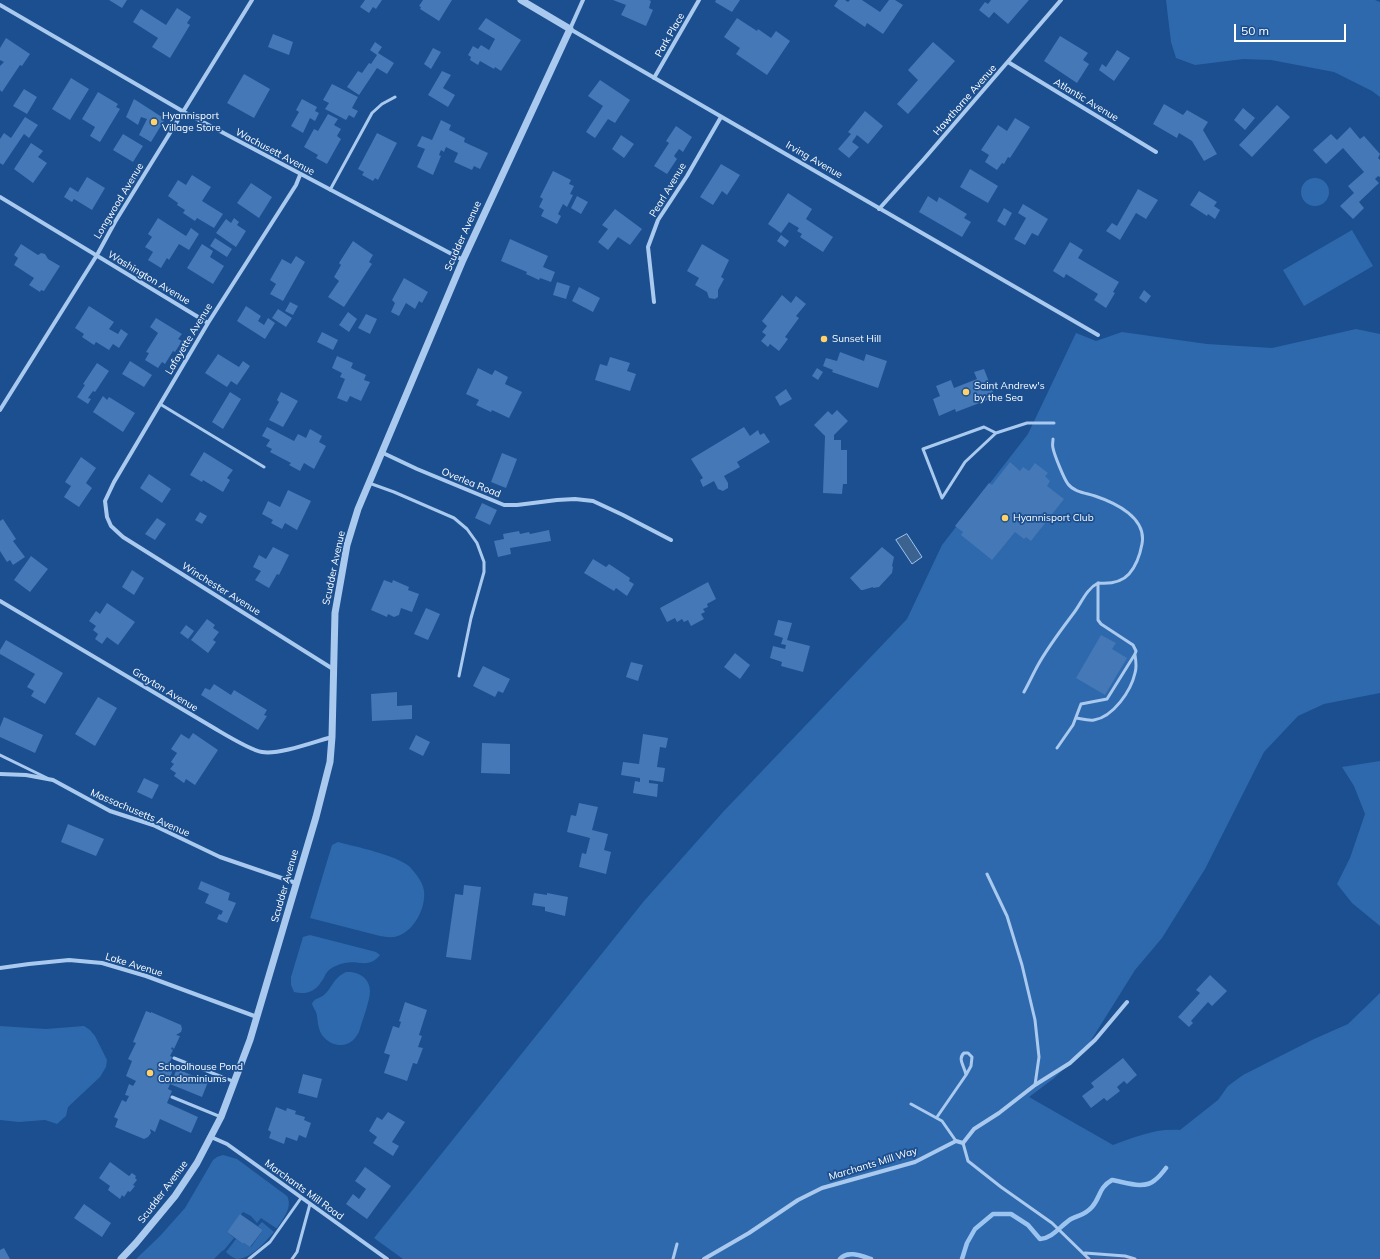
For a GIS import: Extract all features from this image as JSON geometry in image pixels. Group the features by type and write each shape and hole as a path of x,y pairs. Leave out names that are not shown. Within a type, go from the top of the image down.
{"street":[{"name":"Longwood Avenue","path":"0,410 252,0"},
{"name":"Irving Avenue","path":"522,0 1098,335"},
{"name":"Scudder Avenue","path":"120,1259 136,1243 175,1196 197,1163 221,1117 235,1082 257,1017 316,817 330,762 336,600 347,545 358,509 462,260 583,0"},
{"name":"Park Place","path":"654,78 699,0"},
{"name":"Hawthorne Avenue","path":"879,209 1061,0"},
{"name":"Wachusett Avenue","path":"0,5 184,112 462,260"},
{"name":"Atlantic Avenue","path":"1008,62 1156,152"},
{"name":"Pearl Avenue","path":"654,302 648,247 658,220 687,176 721,117"},
{"name":"Lafayette Avenue","path":"107,517 105,501 114,482 208,323 292,191 300,174"},
{"name":"Washington Avenue","path":"0,197 208,323"},
{"name":"Overlea Road","path":"382,452 417,469 504,504 517,505 575,499 593,501 624,515 671,540"},
{"name":"Winchester Avenue","path":"107,517 111,526 123,537 333,669"},
{"name":"Grayton Avenue","path":"0,601 214,728 243,744 262,752 278,751 297,747 332,737"},
{"name":"Massachusetts Avenue","path":"0,774 26,775 53,780 85,799 110,811 153,825 220,857 296,883"},
{"name":"Lake Avenue","path":"0,968 69,960 102,963 146,976 257,1017"},
{"path":"956,1140 963,1143 974,1129 999,1113 1035,1085 1070,1063 1095,1040 1127,1002"},
{"name":"Marchants Mill Road","path":"211,1137 227,1144 387,1259"},
{"name":"Marchants Mill Way","path":"704,1259 749,1233 798,1200 822,1188 915,1162 956,1140"}],"lane":[{"path":"330,190 372,113 382,104 395,97"},
{"path":"160,404 264,467"},
{"path":"996,433 984,427 923,449 942,498 965,462 996,433 1027,423 1054,423"},
{"path":"1024,692 1062,627 1088,592 1098,583 1115,583 1122,580 1129,574 1141,553 1143,540 1141,530 1134,518 1122,508 1097,496 1076,490 1069,486 1064,477 1053,447 1053,439"},
{"path":"369,483 446,513 467,529 476,543 484,562 484,572 471,618 460,676"},
{"path":"1076,718 1094,720 1106,716 1118,704 1135,674 1136,651 1133,645 1101,624 1098,620 1098,583"},
{"path":"1057,748 1073,725 1078,709 1082,704 1084,702 1104,700 1110,696 1135,654"},
{"path":"0,755 53,780"},
{"path":"987,874 1007,916 1022,965 1035,1020 1039,1057 1035,1085"},
{"path":"937,1117 966,1075 973,1060 971,1055 966,1052 962,1054 960,1060 965,1069 966,1075"},
{"path":"174,1058 235,1082"},
{"path":"172,1097 221,1117"},
{"path":"911,1104 937,1117 956,1140"},
{"path":"963,1143 968,1160 1001,1187 1052,1223 1085,1253 1089,1259"},
{"path":"249,1259 270,1242 301,1198"},
{"path":"292,1259 297,1252 310,1204"},
{"path":"673,1259 677,1244"},
{"path":"1085,1253 1125,1256 1135,1259"}],"shaded area":[{"path":"1166,0 1375,0 1380,2 1380,97 1372,91 1334,72 1271,60 1243,59 1195,65 1176,58 1171,42"},
{"path":"1315,178 1325,182 1329,192 1325,202 1315,206 1305,202 1301,192 1305,182"},
{"path":"1352,230 1373,266 1304,306 1283,270"},
{"name":"Hyannisport Club","path":"1356,329 1380,334 1380,693 1324,704 1298,716 1264,752 1205,869 1162,938 1135,970 1085,1050 1053,1079 1029,1097 1113,1145 1138,1136 1162,1130 1180,1130 1218,1100 1228,1086 1243,1075 1314,1039 1348,1024 1380,993 1380,1259 403,1259 374,1238 644,901 723,812 907,619 942,545 1028,434 1076,333 1096,341 1122,332 1207,344 1272,348"},
{"path":"907,534 922,557 912,564 896,540"},
{"path":"1380,761 1380,926 1352,903 1337,884 1350,858 1365,814 1354,786 1342,767"},
{"path":"338,842 396,859 410,867 417,875 421,881 424,897 421,911 410,929 398,936 389,937 310,918 332,845"},
{"path":"310,935 376,952 380,955 372,962 368,963 350,962 336,966 328,971 319,985 313,990 306,993 294,992 291,985 291,977 303,937"},
{"path":"346,972 359,974 366,979 369,986 370,995 359,1032 350,1042 338,1045 328,1041 320,1032 317,1014 312,1004 315,1000 327,992 338,977"},
{"path":"0,1026 46,1029 84,1026 95,1036 107,1060 106,1067 100,1077 68,1107 66,1116 57,1124 45,1120 19,1122 0,1120"},
{"path":"223,1155 237,1159 287,1196 289,1200 288,1209 277,1228 261,1218 257,1223 251,1216 243,1212 227,1232 234,1238 214,1259 136,1259 160,1236 185,1208 213,1160"},
{"path":"262,1222 274,1232 257,1249 247,1256 237,1259 226,1252 236,1239 251,1247 263,1230 258,1226"}],"building":[{"path":"109,0 127,0 122,8"},
{"path":"365,0 382,0 376,9 373,7 369,13 360,7"},
{"path":"423,0 452,0 439,21 420,9 421,7 419,6"},
{"path":"613,0 651,1 649,8 653,10 646,26 621,15 626,5"},
{"path":"716,0 740,0 732,12 715,2"},
{"path":"838,0 845,0 848,2 850,0 862,0 880,12 889,0 895,0 903,5 883,34 867,23 865,27 834,6"},
{"path":"991,0 1029,0 1008,24 994,12 989,18 979,10 985,2 988,4"},
{"path":"177,8 191,17 187,23 190,25 170,58 152,47 158,38 133,22 141,9 166,25"},
{"path":"486,18 521,40 501,71 495,67 494,69 480,61 478,65 470,60 471,57 468,55 473,46 478,49 481,45 489,50 495,39 478,29"},
{"path":"737,18 771,38 776,31 790,41 767,75 736,54 740,48 724,37"},
{"path":"273,34 293,42 289,55 268,47"},
{"path":"1060,36 1088,53 1083,60 1089,64 1077,83 1044,61"},
{"path":"6,38 30,54 22,66 20,65 2,92 0,90 0,66 4,62 0,60 0,48"},
{"path":"375,42 382,47 378,53 394,63 387,74 377,68 359,95 347,87 358,71 362,73 377,55 370,50"},
{"path":"933,42 955,61 908,114 897,104 918,80 908,70"},
{"path":"433,48 441,52 431,69 424,64"},
{"path":"1117,50 1130,58 1114,81 1099,70 1102,64 1106,67"},
{"path":"442,71 451,75 443,88 455,95 448,107 428,95"},
{"path":"244,74 270,89 254,118 227,103"},
{"path":"71,78 89,89 70,120 52,109"},
{"path":"600,80 630,100 615,123 608,119 595,138 586,132 603,106 588,96"},
{"path":"332,84 358,97 352,108 358,111 354,118 349,115 346,120 325,109 329,103 323,100"},
{"path":"24,89 37,97 27,114 13,106"},
{"path":"98,92 118,104 116,107 120,109 100,142 90,136 95,127 82,119"},
{"name":"Hyannisport Village Store","path":"134,99 165,119 151,142 139,135 147,119 141,117 138,125 126,117"},
{"path":"302,99 317,107 315,111 319,113 315,121 310,118 303,133 291,126 299,112 296,110"},
{"path":"1164,104 1183,115 1187,110 1208,122 1203,130 1217,154 1204,161 1192,141 1179,133 1177,138 1153,124"},
{"path":"1277,105 1290,117 1252,157 1239,145"},
{"path":"1243,108 1255,118 1245,130 1234,120"},
{"path":"865,111 883,126 868,144 857,135 852,142 859,147 849,158 838,149 851,134 848,132"},
{"path":"328,114 338,119 334,125 341,129 337,136 341,139 327,164 316,158 318,155 304,147 314,129 318,131"},
{"path":"25,117 38,125 29,138 24,134 3,165 0,163 0,139 4,133 11,138"},
{"path":"1015,118 1030,127 1010,158 1008,157 1004,164 1002,163 997,170 985,162 989,155 981,150 998,125 1007,131"},
{"path":"441,120 451,125 449,130 465,138 464,142 488,153 480,169 474,166 472,170 454,162 458,153 446,147 444,152 441,150 439,155 441,156 433,175 417,167 425,149 417,146 422,136 432,140"},
{"path":"676,126 692,137 683,152 679,149 674,156 677,159 667,174 654,166 669,143 666,141"},
{"path":"1350,127 1360,139 1364,136 1380,154 1378,158 1380,160 1380,177 1378,176 1375,179 1379,183 1359,202 1364,208 1353,219 1340,206 1354,193 1348,186 1364,172 1343,148 1326,164 1313,150 1331,134 1337,140"},
{"path":"377,133 397,143 378,180 375,178 373,181 362,175 364,172 358,169"},
{"path":"123,134 143,146 133,162 113,150"},
{"path":"621,135 634,144 624,158 612,149"},
{"path":"31,143 43,151 38,157 47,163 33,183 14,169"},
{"path":"721,164 740,175 727,195 722,191 713,205 700,197"},
{"path":"970,169 998,186 988,203 960,187"},
{"path":"553,171 571,180 569,184 574,186 570,194 573,195 567,207 563,204 558,214 561,216 557,224 541,216 544,210 539,207 543,199 540,197"},
{"path":"192,175 211,187 202,201 223,214 214,228 197,218 195,221 183,213 185,210 177,205 178,203 168,196 178,180 186,185"},
{"path":"87,177 105,188 92,210 74,199 72,202 64,197 70,187 78,192"},
{"path":"251,183 272,197 259,218 237,203"},
{"path":"1138,189 1158,200 1146,219 1136,213 1120,240 1106,231 1112,223 1117,226"},
{"path":"1199,191 1217,202 1214,206 1220,210 1215,219 1208,214 1207,216 1190,205"},
{"path":"788,193 812,209 806,219 833,237 823,252 800,237 802,234 797,231 799,228 789,222 781,233 768,224"},
{"path":"577,196 588,202 581,214 571,208"},
{"path":"928,196 937,202 939,197 967,214 964,218 971,222 962,237 919,212"},
{"path":"1023,204 1048,219 1038,236 1032,233 1025,245 1014,239 1026,218 1018,213"},
{"path":"1004,208 1012,213 1005,226 997,221"},
{"path":"615,209 642,229 630,245 618,237 608,250 598,242 608,229 602,225"},
{"path":"158,218 186,236 191,228 199,234 189,250 179,244 169,260 167,258 161,268 148,260 153,252 145,247 152,237 148,234"},
{"path":"234,218 239,222 237,225 246,231 236,247 216,233 226,219 231,223"},
{"path":"781,235 789,241 785,247 777,241"},
{"path":"215,238 232,249 227,257 210,246"},
{"path":"510,239 548,256 543,267 555,272 551,282 540,278 539,280 526,274 527,272 501,261"},
{"path":"353,241 373,255 369,262 372,264 344,307 328,297 339,281 334,277 341,265 339,263"},
{"path":"1070,242 1083,250 1078,258 1119,282 1113,292 1115,293 1106,308 1094,300 1098,294 1066,274 1064,278 1053,271"},
{"path":"21,244 38,255 41,253 45,254 48,259 60,266 44,291 41,290 40,292 29,285 34,278 14,265 18,258 14,255"},
{"path":"202,244 213,251 210,257 224,266 213,284 187,268"},
{"path":"702,244 729,260 721,277 724,279 718,290 718,297 715,299 709,298 707,292 695,285 699,278 687,271"},
{"path":"296,256 305,262 283,301 270,294 276,284 270,280 282,259 291,264"},
{"path":"404,278 428,292 422,303 419,301 415,309 406,303 399,316 391,312 395,303 392,300"},
{"path":"557,282 570,286 566,299 553,295"},
{"path":"579,287 600,298 593,312 572,301"},
{"path":"1144,290 1151,296 1146,303 1139,298"},
{"path":"782,295 791,303 796,296 806,304 796,316 799,318 785,337 788,339 779,351 770,344 768,347 761,341 766,335 762,332 767,326 762,321"},
{"path":"290,302 298,306 293,315 285,311"},
{"path":"89,306 114,322 109,329 118,334 121,329 128,334 119,348 113,344 109,350 96,342 94,345 82,337 84,334 75,328"},
{"path":"246,306 261,316 258,321 264,325 268,318 275,323 265,339 237,321"},
{"path":"278,309 292,318 286,327 272,318"},
{"path":"348,312 357,319 349,332 339,325"},
{"path":"366,314 377,319 370,334 358,328"},
{"path":"156,318 182,334 178,339 182,341 175,352 173,351 165,364 162,362 158,368 145,360 149,353 146,352 158,333 150,327"},
{"path":"322,332 338,340 333,350 317,342"},
{"path":"840,352 864,361 866,354 887,361 878,388 832,372 833,370 823,366 826,358 837,361"},
{"path":"218,354 239,367 243,361 250,366 237,385 231,381 227,387 205,373"},
{"path":"337,356 353,363 351,368 366,375 364,380 370,382 361,401 350,396 347,402 337,398 345,379 340,377 342,373 332,368"},
{"path":"610,357 630,363 627,371 636,374 630,391 595,380 600,364 607,366"},
{"path":"130,361 152,375 144,387 122,374"},
{"path":"97,363 109,371 95,392 93,391 88,398 91,399 88,404 77,397 85,385 83,384"},
{"path":"478,368 492,375 495,370 508,377 505,384 522,392 509,418 492,410 491,412 476,405 479,400 466,394"},
{"path":"817,368 823,372 818,380 812,376"},
{"name":"Saint Andrew's by the Sea","path":"984,369 995,397 956,412 955,409 939,416 933,399 940,396 936,386 951,380 954,388 977,379 974,372"},
{"path":"786,389 792,399 780,406 775,397"},
{"path":"230,392 241,399 223,429 212,422"},
{"path":"281,392 298,401 283,427 269,420 279,402 277,400"},
{"path":"103,396 107,400 109,397 135,413 123,432 93,412"},
{"path":"837,410 848,421 834,435 834,440 841,440 841,450 847,450 847,484 843,484 842,494 823,493 825,436 814,425 828,411 832,415"},
{"path":"267,427 294,441 298,434 306,438 310,429 322,436 319,442 326,446 314,469 304,463 300,471 289,465 291,463 270,452 272,449 266,446 270,440 262,436"},
{"path":"744,427 750,436 758,430 760,435 764,433 770,442 737,462 740,467 724,476 728,483 728,488 723,491 718,489 714,481 703,487 700,480 703,478 691,459"},
{"path":"204,452 233,470 227,478 230,480 223,492 203,480 202,482 190,475"},
{"path":"502,453 517,459 506,488 491,482"},
{"path":"81,457 96,468 86,483 92,488 79,507 64,497 71,486 65,482"},
{"name":"Hyannisport Club","path":"1010,462 1020,471 1023,467 1029,471 1035,463 1048,473 1045,476 1050,481 1047,486 1064,499 1031,541 1026,537 1024,539 1015,532 992,560 961,535 963,532 955,526 989,483 992,485"},
{"path":"149,474 171,489 162,503 140,488"},
{"path":"288,490 311,501 297,530 285,523 282,529 271,523 273,520 262,514 268,501 280,507"},
{"path":"482,503 497,510 490,525 475,518"},
{"path":"200,512 207,516 202,524 195,520"},
{"path":"157,518 166,524 155,540 145,534"},
{"path":"3,519 16,539 13,541 25,557 13,565 10,560 7,562 0,551 0,521"},
{"path":"549,530 551,541 510,548 511,554 498,557 494,541 504,539 503,534 519,531 520,534 529,532 530,534"},
{"path":"273,547 289,555 279,575 277,574 269,588 255,580 261,571 253,567 259,555 266,559"},
{"path":"882,547 894,557 892,573 879,587 861,590 850,578"},
{"path":"31,556 48,569 30,592 14,580"},
{"path":"593,559 606,567 609,564 630,578 629,581 634,584 627,596 616,588 614,591 584,573"},
{"path":"132,570 144,578 134,595 122,587"},
{"path":"384,580 392,583 393,580 409,587 408,590 419,594 412,612 401,608 399,615 394,617 388,614 387,617 371,610"},
{"path":"708,582 716,599 707,604 708,607 703,609 705,612 701,614 704,619 691,626 688,620 684,622 682,619 677,622 675,618 667,622 660,608"},
{"path":"107,603 135,622 118,645 107,637 102,644 95,639 98,634 93,630 96,626 89,621 96,611 100,614"},
{"path":"426,608 440,614 428,640 414,634"},
{"path":"207,619 215,625 213,628 219,632 213,640 216,642 208,653 191,640"},
{"path":"778,620 792,623 787,640 810,646 803,672 781,666 782,662 770,658 773,646 785,649 786,645 781,644 783,638 774,635"},
{"path":"186,625 194,631 188,639 180,633"},
{"path":"1101,635 1116,643 1112,649 1127,658 1105,695 1076,678"},
{"path":"6,640 63,673 45,704 31,696 34,691 27,687 35,674 0,654 0,650"},
{"path":"735,653 750,665 740,679 724,667"},
{"path":"631,662 643,665 638,681 626,677"},
{"path":"483,666 510,679 503,693 498,691 495,697 473,686"},
{"path":"214,684 231,695 234,690 267,710 264,715 267,716 258,730 201,695 205,688 210,690"},
{"path":"397,692 397,706 412,705 412,719 372,721 371,694"},
{"path":"98,697 117,708 95,746 75,734"},
{"path":"4,717 43,735 35,753 0,737 0,727"},
{"path":"193,733 218,750 195,785 186,779 184,783 174,776 176,773 170,769 174,764 171,762 177,753 171,749 181,734 189,739"},
{"path":"643,734 668,738 666,748 660,747 657,767 665,768 663,782 649,780 649,783 658,784 657,797 633,793 635,781 640,782 640,778 621,775 623,762 639,764"},
{"path":"416,735 430,742 423,756 409,749"},
{"path":"482,743 510,744 510,774 481,773"},
{"path":"144,778 159,785 152,799 137,792"},
{"path":"579,803 598,807 592,830 608,834 604,850 611,852 606,874 579,867 582,853 586,854 590,838 567,832 571,815 576,816"},
{"path":"68,824 104,839 96,856 61,842"},
{"path":"201,881 230,893 228,900 236,903 227,923 217,919 219,914 221,915 223,911 205,903 209,894 198,889"},
{"path":"464,885 481,887 471,960 446,957 455,894 463,895"},
{"path":"534,893 547,895 547,893 568,897 565,916 545,911 545,907 532,905"},
{"path":"1210,975 1227,991 1212,1006 1208,1002 1191,1021 1193,1023 1189,1027 1178,1017 1200,993 1196,990"},
{"path":"405,1002 427,1010 419,1035 422,1036 418,1047 423,1048 417,1064 413,1063 407,1081 384,1073 390,1055 384,1053 393,1026 399,1028 401,1022 399,1021"},
{"name":"Schoolhouse Pond Condominiums","path":"146,1011 181,1025 181,1032 176,1035 180,1036 174,1049 172,1047 171,1049 173,1050 170,1056 172,1057 170,1062 173,1069 168,1089 172,1091 167,1103 198,1117 191,1133 160,1119 155,1132 150,1129 151,1133 144,1139 115,1127 118,1119 114,1117 122,1100 126,1102 129,1096 125,1095 129,1084 133,1086 136,1081 126,1076 132,1061 128,1059 136,1043 133,1042"},
{"path":"1123,1058 1137,1075 1127,1084 1124,1081 1117,1087 1120,1091 1107,1101 1104,1098 1091,1108 1082,1096 1094,1087 1091,1083"},
{"path":"177,1069 208,1082 202,1097 170,1084"},
{"path":"303,1074 322,1079 317,1098 298,1093"},
{"path":"276,1107 286,1111 287,1108 296,1111 295,1114 305,1117 304,1120 311,1123 306,1138 299,1135 297,1141 286,1137 284,1144 269,1138 271,1132 268,1130"},
{"path":"388,1112 405,1122 392,1142 399,1146 393,1156 373,1143 377,1137 369,1131 377,1117 382,1120"},
{"path":"110,1162 129,1176 132,1173 136,1176 135,1178 137,1180 133,1185 135,1186 130,1192 128,1191 124,1197 122,1195 120,1199 108,1190 110,1186 99,1178"},
{"path":"365,1167 391,1186 367,1219 346,1204 353,1194 359,1199 366,1189 355,1181"},
{"path":"84,1204 111,1223 102,1237 74,1218"},
{"path":"240,1214 263,1230 250,1247 244,1243 243,1244 227,1232"},
{"path":"4,1248 10,1259 0,1259 0,1250"}],"waterway":[{"path":"962,1259 967,1243 975,1229 993,1214 1011,1214 1028,1225 1040,1239 1045,1238 1053,1234 1071,1219 1089,1210 1095,1203 1104,1186 1112,1180 1140,1185 1151,1183 1166,1168"},
{"path":"840,1259 843,1256 851,1254 871,1259"}],"place":[{"name":"Hyannisport Village Store","path":"154,122"},
{"name":"Sunset Hill","path":"824,339"},
{"name":"Saint Andrew's by the Sea","path":"966,392"},
{"name":"Hyannisport Club","path":"1005,518"},
{"name":"Schoolhouse Pond Condominiums","path":"150,1073"}]}
